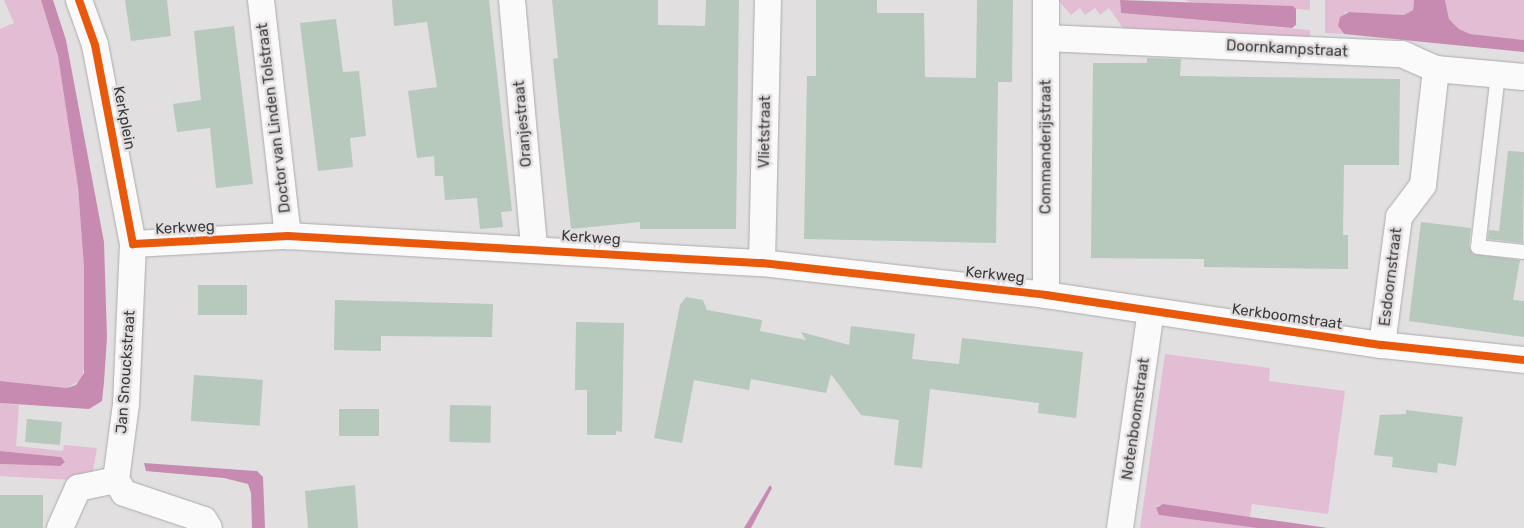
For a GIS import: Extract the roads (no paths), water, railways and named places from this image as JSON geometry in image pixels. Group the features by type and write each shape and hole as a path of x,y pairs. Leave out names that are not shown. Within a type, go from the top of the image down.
{"street":[{"name":"Kerkplein","path":"79,0 95,45 133,244"},
{"name":"Doctor van Linden Tolstraat","path":"261,0 288,236"},
{"name":"Oranjestraat","path":"512,0 534,248"},
{"name":"Vlietstraat","path":"762,263 768,0"},
{"name":"Commanderijstraat","path":"1046,0 1046,295"},
{"name":"Doornkampstraat","path":"1046,38 1402,54 1436,69 1524,77"},
{"name":"Esdoornstraat","path":"1382,345 1399,217 1423,185 1436,69"},
{"name":"Kerkweg","path":"133,244 288,236 534,248 762,263 1046,295"},
{"name":"Jan Snouckstraat","path":"116,480 126,404 133,244"},
{"name":"Kerkboomstraat","path":"1046,295 1382,345 1524,360"},
{"name":"Notenboomstraat","path":"1120,528 1151,311"},
{"path":"60,528 78,488 116,480 124,493 204,520 209,528"}],"lane":[{"path":"1498,74 1478,247 1524,252"}]}
